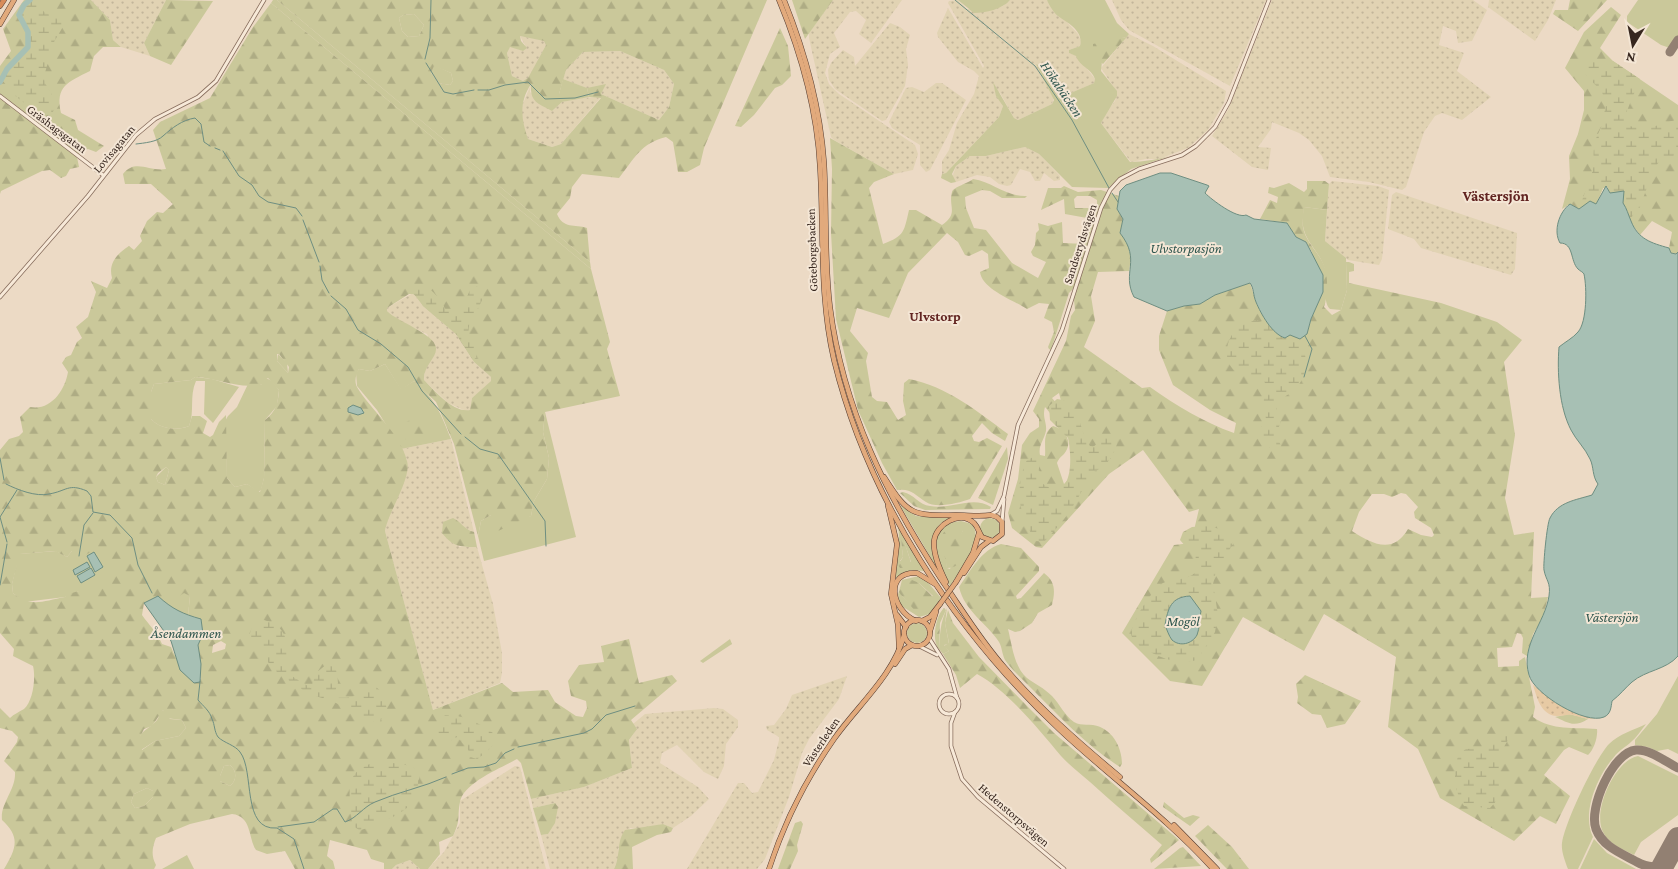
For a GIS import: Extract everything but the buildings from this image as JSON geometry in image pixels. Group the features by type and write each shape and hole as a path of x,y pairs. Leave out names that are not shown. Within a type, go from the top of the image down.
{"highway":[{"path":"0,6 4,0"},
{"path":"0,19 13,0"},
{"path":"0,24 13,0"},
{"name":"Göteborgsbacken","path":"780,0 801,61 815,124 820,170 823,284 834,360 855,429 885,494"},
{"name":"Göteborgsbacken","path":"784,0 807,66 820,125 824,164 828,285 835,342 853,411 876,466"},
{"path":"876,466 900,501 915,512 937,516 989,515 998,517 1002,522 1002,534 997,539 989,541 981,547 928,619 918,621 906,627 904,635 912,645 919,646 929,638 928,626 918,621 905,615 896,603 895,590 898,580 905,575 918,573 939,587"},
{"path":"876,466 901,514 953,597 988,647 1037,703 1080,744 1164,815 1215,869"},
{"path":"885,494 939,587 987,651 1029,699 1078,746 1168,823 1215,869"},
{"path":"885,494 894,524 897,544 891,594 899,633 898,654"},
{"path":"956,582 973,553 981,520 989,515"},
{"path":"953,597 935,551 936,533 947,522 959,519 972,522 989,541"},
{"path":"929,632 939,606"},
{"path":"895,612 906,627"},
{"name":"Västerleden","path":"770,869 792,810 810,776 834,739 898,654 904,635"},
{"name":"Västerleden","path":"770,869 795,810 825,757 906,650 912,645"}],"street":[{"name":"Lovisagatan","path":"0,297 128,143 145,126 193,101 216,81 264,0"},
{"name":"Sandserydsvägen","path":"1002,522 1004,496 1018,425 1061,333 1101,208 1110,190 1127,174 1170,160 1189,151 1215,127 1229,102 1269,0"},
{"name":"Gräshagsgatan","path":"0,96 103,175"},
{"name":"Sandserydsvägen","path":"989,515 997,511 1004,496"},
{"path":"929,638 951,675 953,689 959,705 955,712 945,713"},
{"path":"919,646 940,657"},
{"path":"950,723 945,713 940,709 939,703 953,689"},
{"path":"947,695 957,698"},
{"name":"Hedenstorpsvägen","path":"955,712 950,723 952,751 962,779 978,797 1064,869"}],"shaded area":[{"path":"91,0 166,0 144,43 150,56 121,47 113,40 110,20"},
{"path":"833,0 902,0 871,43 859,34 866,20 856,11 850,12 834,33 840,47 830,54 825,73 829,84 839,94 915,145 918,154 913,170 894,174 831,137 809,33"},
{"path":"958,0 967,9 995,8 1003,6 1010,0 1047,0 1078,34 1081,41 1080,46 1069,50 1069,53 1077,56 1095,79 1094,83 1060,98 1040,66 1036,64 1054,96 1052,104 1018,120 1014,118 999,91 1003,106 999,117 946,173 942,174 942,161 949,150 957,123 974,94 979,76 958,62 938,37 937,33 948,8 983,68 984,66 948,3 949,1"},
{"path":"1112,0 1266,0 1230,86 1129,30 1121,20"},
{"path":"1272,0 1473,0 1487,10 1472,41 1458,43 1456,31 1443,26 1439,45 1464,53 1457,71 1491,97 1462,120 1442,113 1435,116 1424,132 1406,187 1402,190 1369,182 1330,177 1322,156 1309,140 1299,133 1272,122 1271,129 1258,147 1271,148 1268,170 1252,167 1212,136 1228,110"},
{"path":"1489,0 1556,0 1548,20 1535,41 1488,7"},
{"path":"890,23 900,27 910,35 906,49 908,65 905,86 886,120 882,121 835,89 829,80 828,70 831,63 843,50 854,57 855,66"},
{"path":"1129,34 1153,46 1226,91 1224,103 1208,130 1188,148 1159,159 1131,162 1101,123 1115,101 1117,92 1101,68"},
{"path":"520,36 544,41 546,45 528,79 523,81 512,76 507,53 510,46 523,51 525,45"},
{"path":"620,51 664,70 674,84 669,107 659,120 601,94 605,85 589,89 563,79 566,70 583,52"},
{"path":"936,83 942,83 966,100 930,170 926,172 920,165 920,145 892,128 889,122 906,88 912,87 924,92"},
{"path":"531,84 530,92 552,111 562,102 601,97 561,144 552,147 528,139 522,123 522,106"},
{"path":"1025,147 1039,154 1060,176 1060,180 1054,181 1044,173 1040,181 1035,181 1030,172 1020,169 1011,185 1007,186 999,184 990,177 977,175 956,182 952,178 956,166 970,156 986,156"},
{"path":"1332,181 1378,186 1389,190 1382,259 1379,265 1348,260 1325,241 1329,184"},
{"path":"1396,192 1517,233 1515,269 1511,275 1421,248 1414,239 1388,229 1392,195"},
{"path":"413,293 423,306 456,334 474,362 491,377 491,381 487,386 472,398 470,410 466,411 448,403 424,380 425,368 435,352 427,334 402,323 387,311 387,308"},
{"path":"451,439 474,532 462,527 458,521 459,547 477,547 493,604 502,653 502,673 500,683 433,710 385,531 387,520 406,472 407,460 401,449"},
{"path":"847,676 839,699 809,739 802,753 789,797 765,859 757,869 687,869 738,783 744,783 752,793 758,792 774,760 779,740 779,737 767,730 766,726 774,725 786,709 792,695"},
{"path":"714,708 723,709 738,720 738,727 726,744 724,766 718,779 704,772 677,745 662,753 660,763 698,787 709,799 691,816 673,828 663,824 642,829 630,828 618,849 619,856 614,869 550,869 541,835 548,834 555,803 533,808 531,799 584,787 632,768 629,740 637,729 633,724 645,714"},
{"path":"515,766 520,767 546,869 428,869 444,852 460,823 460,801"},
{"path":"410,860 420,869 392,869 396,865"}],"green space":[{"path":"24,0 91,0 110,20 113,40 121,47 103,47 94,56 90,71 75,78 65,86 60,97 61,113 75,120 78,130 104,146 96,152 88,149 81,151 77,157 79,167 70,169 66,176 61,178 50,170 42,171 1,191 0,194 0,66 11,51 3,29"},
{"path":"30,0 36,0 44,12 62,21 64,25 54,42 44,76 45,83 55,100 55,109 51,114 43,116 19,99 1,79 7,69 28,47 28,32 19,15 24,5"},
{"path":"166,0 213,1 171,65 150,56 144,43"},
{"path":"273,0 277,0 590,262 591,269 271,3"},
{"path":"277,0 767,0 704,148 700,165 687,172 678,172 673,142 666,137 650,143 644,148 619,178 582,174 572,187 570,198 557,214 566,224 587,228 590,262","holes":["414,14 424,25 419,36 408,37 402,31 399,18 403,15","520,36 544,41 546,45 528,78 523,81 512,76 507,53 510,47 523,51 527,48 521,41","620,51 664,70 674,84 669,107 659,120 601,94 606,84 587,88 589,97 601,98 561,144 552,147 528,139 522,111 524,97 531,84 544,97 559,94 566,70 583,52","434,66 451,73 453,81 450,85 439,83 431,73"]},
{"path":"792,0 833,0 805,39"},
{"path":"958,0 1010,0 994,10 974,13"},
{"path":"1047,0 1105,0 1117,23 1129,34 1126,38 1123,37 1102,61 1101,71 1117,91 1117,96 1101,123 1130,162 1152,160 1173,155 1131,169 1108,188 1072,187 1039,154 1025,147 986,156 970,156 956,166 952,174 956,182 951,183 941,178 942,174 946,173 999,117 1003,106 996,96 993,82 1014,118 1018,120 1052,104 1054,100 1036,64 1041,66 1042,72 1059,98 1094,83 1095,79 1091,72 1080,63 1076,56 1069,53 1069,50 1080,46 1080,36 1070,25 1056,15"},
{"path":"1570,0 1607,0 1578,31 1553,14 1555,10 1568,10"},
{"path":"1638,0 1678,0 1678,37 1670,48 1661,45 1627,22 1627,16"},
{"path":"271,3 591,269 610,342 607,349 620,396 545,412 543,432 549,458 547,479 534,501 531,516 498,531 494,529 496,515 491,515 481,521 478,536 454,444 436,402 414,381 401,390 385,364 370,371 359,369 357,373 357,387 392,432 404,451 407,461 408,468 403,486 390,514 385,531 433,710 502,683 513,692 548,690 555,702 576,716 583,717 587,708 586,701 571,696 568,681 579,665 604,662 601,646 629,639 639,683 672,675 677,681 631,720 637,729 629,740 632,768 584,787 531,799 521,763 517,759 475,782 463,795 460,802 458,822 453,836 439,842 440,854 428,869 420,869 410,860 396,865 392,869 384,869 384,863 371,859 367,850 330,840 327,856 333,861 335,869 295,869 285,851 267,854 256,850 246,823 243,819 232,814 190,824 156,838 153,852 156,865 154,869 4,869 15,843 12,832 2,820 2,814 15,779 15,772 4,761 17,742 18,737 12,731 0,728 0,708 10,718 24,709 32,695 34,677 33,666 13,656 14,649 0,633 0,450 9,439 19,436 23,432 20,417 30,407 44,406 56,398 64,386 68,372 62,363 66,357 71,355 77,342 82,338 76,327 88,317 96,292 91,281 107,288 112,278 112,263 117,256 129,246 134,250 142,241 140,236 147,221 157,212 163,213 173,204 151,184 125,184 123,174 128,169 138,166 166,169 153,130 160,122 210,98 253,27","holes":["409,294 413,294 418,297 423,306 456,334 474,362 491,377 491,381 472,398 470,410 464,410 451,405 424,380 424,375 436,352 434,343 423,333 387,311 387,308","277,354 289,367 288,373 277,361","195,377 252,386 262,384 268,378 279,390 276,407 265,420 264,478 260,492 247,484 235,487 227,478 226,415 219,422 213,435 210,437 203,433 207,421 200,416 192,416 189,426 184,428 174,429 159,425 151,419 151,392 154,384 191,380","166,467 169,470 165,485 158,482 156,477 158,473","98,548 109,567 109,578 97,586 68,594 65,597 38,602 26,601 13,593 12,584 20,554 55,551 67,557 72,551 82,557","184,593 190,596 188,616 196,618 203,634 198,645 201,679 196,681 174,654 171,647 162,644 142,615 144,603 158,596 162,600 166,597 177,598","221,641 226,644 225,649 212,653 213,645","163,710 166,718 182,720 186,728 179,736 155,741 142,750 140,737 144,729 152,726","230,765 235,773 234,781 230,786 220,781 224,766","147,788 153,791 153,797 144,806 135,808 131,802 134,794"]},
{"path":"1611,7 1621,15 1600,48 1613,61 1678,105 1678,252 1676,254 1671,253 1669,248 1672,232 1652,221 1640,235 1632,224 1623,203 1608,190 1608,187 1603,188 1596,204 1579,209 1570,204 1562,209 1570,179 1569,156 1578,134 1584,110 1584,91 1565,68 1584,32"},
{"path":"414,14 424,25 419,36 408,37 402,31 399,18 403,15"},
{"path":"780,28 788,46 791,76 782,85 775,88 754,115 741,127 735,126"},
{"path":"1123,37 1126,38 1103,64 1093,56 1093,44"},
{"path":"1602,60 1613,61 1640,79 1624,118 1629,126 1646,129 1678,119 1678,154 1660,161 1654,168 1640,207 1630,219 1623,203 1621,191 1610,193 1608,187 1603,188 1596,204 1579,209 1593,170 1594,143 1602,125 1606,104 1602,92 1582,71 1586,63"},
{"path":"434,65 451,73 453,81 450,85 439,83 431,73"},
{"path":"563,79 587,88 589,97 562,102 552,111 538,104 533,98 531,84 559,94"},
{"path":"830,138 894,174 874,182 869,188 883,244 900,235 906,223 909,210 916,210 942,225 952,213 951,197 953,190 973,179 1006,192 1027,196 1025,198 1002,198 990,191 982,190 965,197 966,208 974,228 986,230 1012,263 1038,278 1046,262 1033,256 1031,252 1035,245 1036,233 1039,230 1038,223 1048,226 1062,222 1063,243 1085,244 1087,218 1065,214 1064,199 1041,210 1048,188 1061,188 1064,186 1078,192 1101,190 1119,196 1117,209 1123,219 1120,233 1130,250 1129,271 1098,272 1091,296 1095,321 1084,347 1142,388 1150,387 1190,413 1234,433 1236,423 1210,410 1173,385 1159,350 1159,336 1167,311 1200,304 1215,295 1250,283 1256,302 1275,332 1290,335 1307,334 1319,301 1312,252 1306,242 1296,237 1287,223 1260,219 1270,200 1277,203 1278,197 1268,193 1269,187 1274,188 1289,183 1304,192 1307,189 1307,181 1325,181 1329,184 1327,210 1304,207 1303,225 1304,232 1320,257 1326,272 1327,284 1324,307 1332,315 1341,310 1347,290 1346,262 1349,262 1354,264 1354,271 1349,272 1349,283 1441,303 1497,322 1522,340 1504,362 1515,435 1505,498 1514,535 1534,532 1531,598 1548,597 1543,618 1533,634 1527,656 1522,653 1523,638 1521,634 1517,633 1512,647 1497,648 1498,667 1519,666 1519,661 1525,657 1535,707 1533,717 1556,726 1597,729 1595,743 1588,755 1569,747 1564,750 1544,775 1570,796 1556,824 1540,816 1514,841 1440,798 1418,749 1388,727 1396,657 1324,614 1304,651 1243,617 1202,686 1170,681 1122,633 1174,545 1191,543 1199,509 1189,512 1143,450 1109,474 1042,548 1036,547 1012,528 1008,513 1018,479 1022,445 1030,433 1039,427 1039,419 1033,411 1066,341 1071,316 1075,310 1073,289 1069,293 1051,350 1048,347 1054,332 1052,322 1044,318 1049,304 1039,303 1027,309 999,294 986,284 980,272 989,268 988,254 982,250 969,256 965,255 958,242 947,233 908,273 889,318 857,308 850,331 868,353 866,361 872,397 877,401 887,402 898,420 906,415 903,401 904,383 909,379 936,387 961,400 1008,434 1005,441 992,433 982,423 972,436 974,441 979,442 987,438 1002,446 970,499 954,504 936,505 926,502 909,491 897,490 882,463 858,410 836,319 831,233 832,169","holes":["1077,196 1090,196 1097,200 1097,204 1094,208 1075,208 1074,199","1059,393 1078,469 1064,484 1057,463 1067,449 1068,441 1061,430 1053,426 1047,432 1045,456 1040,455 1040,446 1046,431 1045,407 1050,413 1063,411 1052,398","1401,493 1406,494 1418,507 1414,512 1415,518 1431,528 1434,535 1432,537 1421,535 1408,529 1396,542 1382,545 1367,540 1352,531 1359,512 1372,494 1384,494 1392,497"]},
{"path":"1304,207 1327,210 1325,241 1346,258 1347,290 1341,310 1330,309 1326,301 1324,265 1305,232 1303,226"},
{"path":"418,286 428,288 438,297 446,310 456,314 461,309 472,286 478,287 484,293 469,326 469,334 476,349 477,357 473,360 456,334 423,306 413,293"},
{"path":"1256,320 1268,324 1275,332 1300,339 1306,359 1305,372 1299,384 1276,405 1277,412 1282,416 1277,430 1281,446 1279,449 1273,450 1263,443 1257,434 1266,419 1263,403 1266,385 1264,381 1240,374 1234,370 1230,365 1227,353 1229,340 1236,330 1244,324"},
{"path":"278,354 287,363 288,373 277,361"},
{"path":"385,364 401,389 414,381 428,394 440,414 451,439 401,449 377,410 357,386 356,373 359,369 370,371"},
{"path":"195,377 212,379 239,387 213,423 204,414 205,381 196,381 189,426 168,428 159,425 151,419 151,392 154,384 191,380"},
{"path":"266,378 272,381 279,390 277,406 265,420 264,478 261,490 258,492 247,484 235,487 227,478 225,421 237,407 248,384 261,385"},
{"path":"1057,399 1071,405 1090,446 1093,447 1104,438 1113,439 1117,443 1111,458 1104,466 1090,474 1070,510 1059,526 1044,542 1036,541 1025,522 1020,502 1020,482 1026,461 1035,456 1039,460 1043,484 1053,489 1061,488 1066,483 1070,466 1068,438 1050,420 1049,406"},
{"path":"545,412 576,537 484,561 478,536 481,521 491,515 497,515 496,524 531,516 534,501 547,479 549,458 543,432"},
{"path":"413,420 421,423 424,431 421,439 413,442 405,439 402,431 405,423"},
{"path":"1007,447 1008,459 993,505 978,498"},
{"path":"166,467 169,470 165,485 158,482 156,477"},
{"path":"903,492 930,506 938,507 977,502 991,507 990,509 925,510 914,506 900,493"},
{"path":"900,505 916,516 950,518 942,522 935,533 934,548 938,570"},
{"path":"453,518 474,532 477,547 453,544 442,533 443,522"},
{"path":"986,518 994,518 1000,524 1000,532 994,538 986,538 980,532 980,524"},
{"path":"961,521 972,524 975,531 975,539 970,556 950,586 941,567 936,546 937,537 941,529 949,524","holes":["963,530 959,538 961,542 950,569 947,568 946,553"]},
{"path":"958,525 963,530 961,559 954,567 947,568 941,537 944,532"},
{"path":"898,526 925,571 911,570 895,578 899,535","holes":["901,540 904,541 911,562 900,561 903,557"]},
{"path":"1205,526 1221,529 1232,536 1233,544 1216,571 1213,584 1218,615 1215,632 1197,660 1173,661 1150,652 1137,644 1131,632 1142,608 1159,586 1167,581 1187,577 1195,573 1196,550 1186,547 1180,540 1183,532 1192,527","holes":["1176,598 1201,611 1200,624 1183,644 1172,639 1165,625 1170,605"]},
{"path":"901,540 904,540 911,563 904,568 900,568 898,565 903,557"},
{"path":"106,542 190,596 188,616 140,601 120,577 104,591 84,599 79,591 65,597 24,602 13,593 12,584 19,554 56,551 67,557 72,551"},
{"path":"1001,544 1021,548 1039,567 1039,571 1016,596 1017,599 1021,598 1044,573 1051,580 1054,588 1052,605 1038,613 1032,623 1020,631 1015,632 1008,629 1019,668 1027,678 1052,696 1074,722 1100,727 1111,734 1118,745 1122,758 1120,767 1096,750 1075,731 1015,672 1005,660 999,642 971,610 962,596 959,587 972,568 988,551"},
{"path":"919,576 926,580 941,598 930,614 919,617 900,605 898,595 902,580","holes":["919,583 933,596 909,603 901,595"]},
{"path":"912,580 919,583 935,599 930,609 918,614 899,592 903,585"},
{"path":"944,608 946,610 940,623 939,649 935,640 935,628 941,611"},
{"path":"947,608 945,623 949,644 944,645 949,651 943,654 939,649 942,624"},
{"path":"948,610 953,623 979,657 1054,733 1179,840 1151,863 1150,859 1162,845 1068,763 1011,700 977,674 960,688 956,675 943,654 949,651 944,646 949,643 945,623"},
{"path":"264,620 280,628 284,634 287,648 287,673 311,688 316,673 328,663 337,671 338,683 333,697 345,698 355,696 375,686 383,693 387,708 380,722 374,722 332,701 309,694 279,674 269,664 263,649 249,636 254,621"},
{"path":"917,623 924,626 927,633 924,640 917,643 910,640 907,633 910,626"},
{"path":"730,639 732,644 703,663 700,661"},
{"path":"1305,675 1361,701 1345,724 1327,728 1321,715 1312,714 1297,703 1296,684"},
{"path":"1678,676 1678,754 1668,749 1657,751 1635,745 1635,740 1657,714"},
{"path":"163,710 170,719 182,720 186,728 179,736 155,741 141,750 141,734 157,720 160,712"},
{"path":"1569,714 1588,719 1574,724 1555,717"},
{"path":"445,715 459,716 476,722 493,733 495,742 487,752 477,759 470,757 468,749 457,737 445,744 438,742 438,728"},
{"path":"1646,724 1633,740 1616,755 1602,774 1590,806 1589,817 1593,837 1578,869 1568,869 1563,853 1564,833 1574,806 1589,776 1609,744 1622,735"},
{"path":"1504,729 1510,731 1511,734 1500,756 1500,789 1496,801 1490,808 1464,806 1460,800 1455,780 1459,753 1466,749 1485,748"},
{"path":"1638,756 1678,776 1678,815 1641,842 1634,855 1616,846 1609,840 1603,832 1600,823 1603,800 1614,776 1629,760"},
{"path":"376,762 414,768 419,774 418,784 415,795 408,807 385,821 359,830 352,825 350,786 352,778 365,766"},
{"path":"230,765 234,770 235,776 230,786 220,781 220,776 224,766"},
{"path":"147,788 153,791 153,797 144,806 135,808 131,802 134,794"},
{"path":"1164,802 1184,818 1193,815 1200,817 1190,826 1163,807"},
{"path":"555,803 558,807 555,823 548,834 541,835 533,808"},
{"path":"801,821 803,824 797,845 798,851 790,869 778,869 795,823"},
{"path":"663,824 673,828 671,832 657,835 632,847 633,869 614,869 620,839 625,830"},
{"path":"1208,825 1232,847 1249,869 1227,869 1195,836"},
{"path":"1594,839 1607,853 1636,869 1580,869"},
{"path":"1183,847 1201,866 1154,869 1180,848"},
{"path":"187,855 194,869 162,869"}],"sand":[{"path":"1533,685 1561,706 1596,718 1571,715 1557,716 1547,713 1540,705"}],"water":[{"name":"Ulvstorpasjön","path":"1160,173 1171,173 1207,185 1209,186 1205,193 1225,208 1254,219 1287,223 1296,237 1306,242 1323,275 1323,292 1311,319 1307,334 1300,339 1290,335 1285,338 1280,336 1261,312 1250,283 1215,295 1200,304 1167,311 1134,297 1129,280 1130,251 1120,233 1123,219 1117,209 1120,191 1126,185"},
{"name":"Västersjön","path":"1606,186 1610,193 1624,191 1623,203 1634,227 1641,236 1651,242 1669,248 1671,253 1676,254 1678,252 1678,656 1668,664 1632,682 1612,701 1608,714 1604,717 1596,718 1573,712 1550,699 1533,683 1527,664 1530,644 1547,606 1549,596 1549,585 1544,567 1550,518 1563,505 1592,495 1598,484 1590,459 1573,434 1567,421 1561,400 1558,367 1559,347 1574,336 1581,327 1585,313 1586,288 1584,274 1576,266 1568,246 1560,243 1557,227 1566,207 1570,204 1579,209 1590,201 1596,204"},
{"path":"353,405 361,408 364,413 358,415 348,412 348,408"},
{"path":"94,552 103,567 95,572 87,556"},
{"path":"87,562 90,567 75,575 73,570"},
{"path":"91,568 95,575 81,583 77,576"},
{"name":"Åsendammen","path":"158,596 178,610 201,619 203,634 198,645 201,664 200,682 194,683 180,670 171,641 144,603"},
{"name":"Mogöl","path":"1190,596 1201,611 1198,632 1192,641 1182,644 1175,642 1170,637 1165,625 1166,619 1169,609 1175,601"}],"waterway":[{"path":"0,82 7,69 28,47 28,32 19,15 24,5 30,0"},
{"path":"425,59 430,38 431,0"},
{"name":"Hökabäcken","path":"955,0 1035,66 1072,120 1109,188"},
{"path":"426,63 444,92 453,94 474,90"},
{"path":"478,90 489,90 505,85 528,82 545,99 575,98 598,92"},
{"path":"136,144 157,140 178,125 195,118 201,124 204,142 210,146"},
{"path":"215,148 220,150"},
{"path":"223,151 239,176 252,185 259,196 268,202 296,208 302,216"},
{"name":"Hökabäcken","path":"1112,193 1118,202"},
{"path":"303,220 319,262"},
{"path":"320,266 322,280 329,293"},
{"path":"331,296 346,309 358,330 381,344 408,367 422,391 461,434"},
{"path":"1304,377 1312,349 1305,336"},
{"path":"465,437 480,449 498,454 545,521 546,546"},
{"path":"0,458 4,480"},
{"path":"6,484 21,491 38,495 55,493 68,488 87,491 91,496 93,512 110,515 132,538 138,565 152,593"},
{"path":"7,542 0,517 17,490"},
{"path":"79,556 84,525 93,513"},
{"path":"0,585 7,544"},
{"path":"200,682 198,700 210,714 218,737 238,750 244,761 253,810 258,820 266,826 277,828 294,839 304,869"},
{"path":"518,747 584,733 592,729 606,715 635,706"},
{"path":"452,774 468,768 484,767 496,763 505,753 514,749"},
{"path":"278,827 314,822 333,809 337,809 345,822 375,802 446,777"}],"taxiway":[{"path":"1670,52 1678,40"},
{"path":"1665,863 1651,867 1619,852 1608,845 1599,835 1594,820 1599,795 1604,782 1611,770 1627,753 1641,750 1658,756 1678,768"}],"runway":[{"path":"1661,869 1678,838"}],"district":[{"name":"Västersjön","path":"1496,196"},
{"name":"Ulvstorp","path":"935,316"}]}
